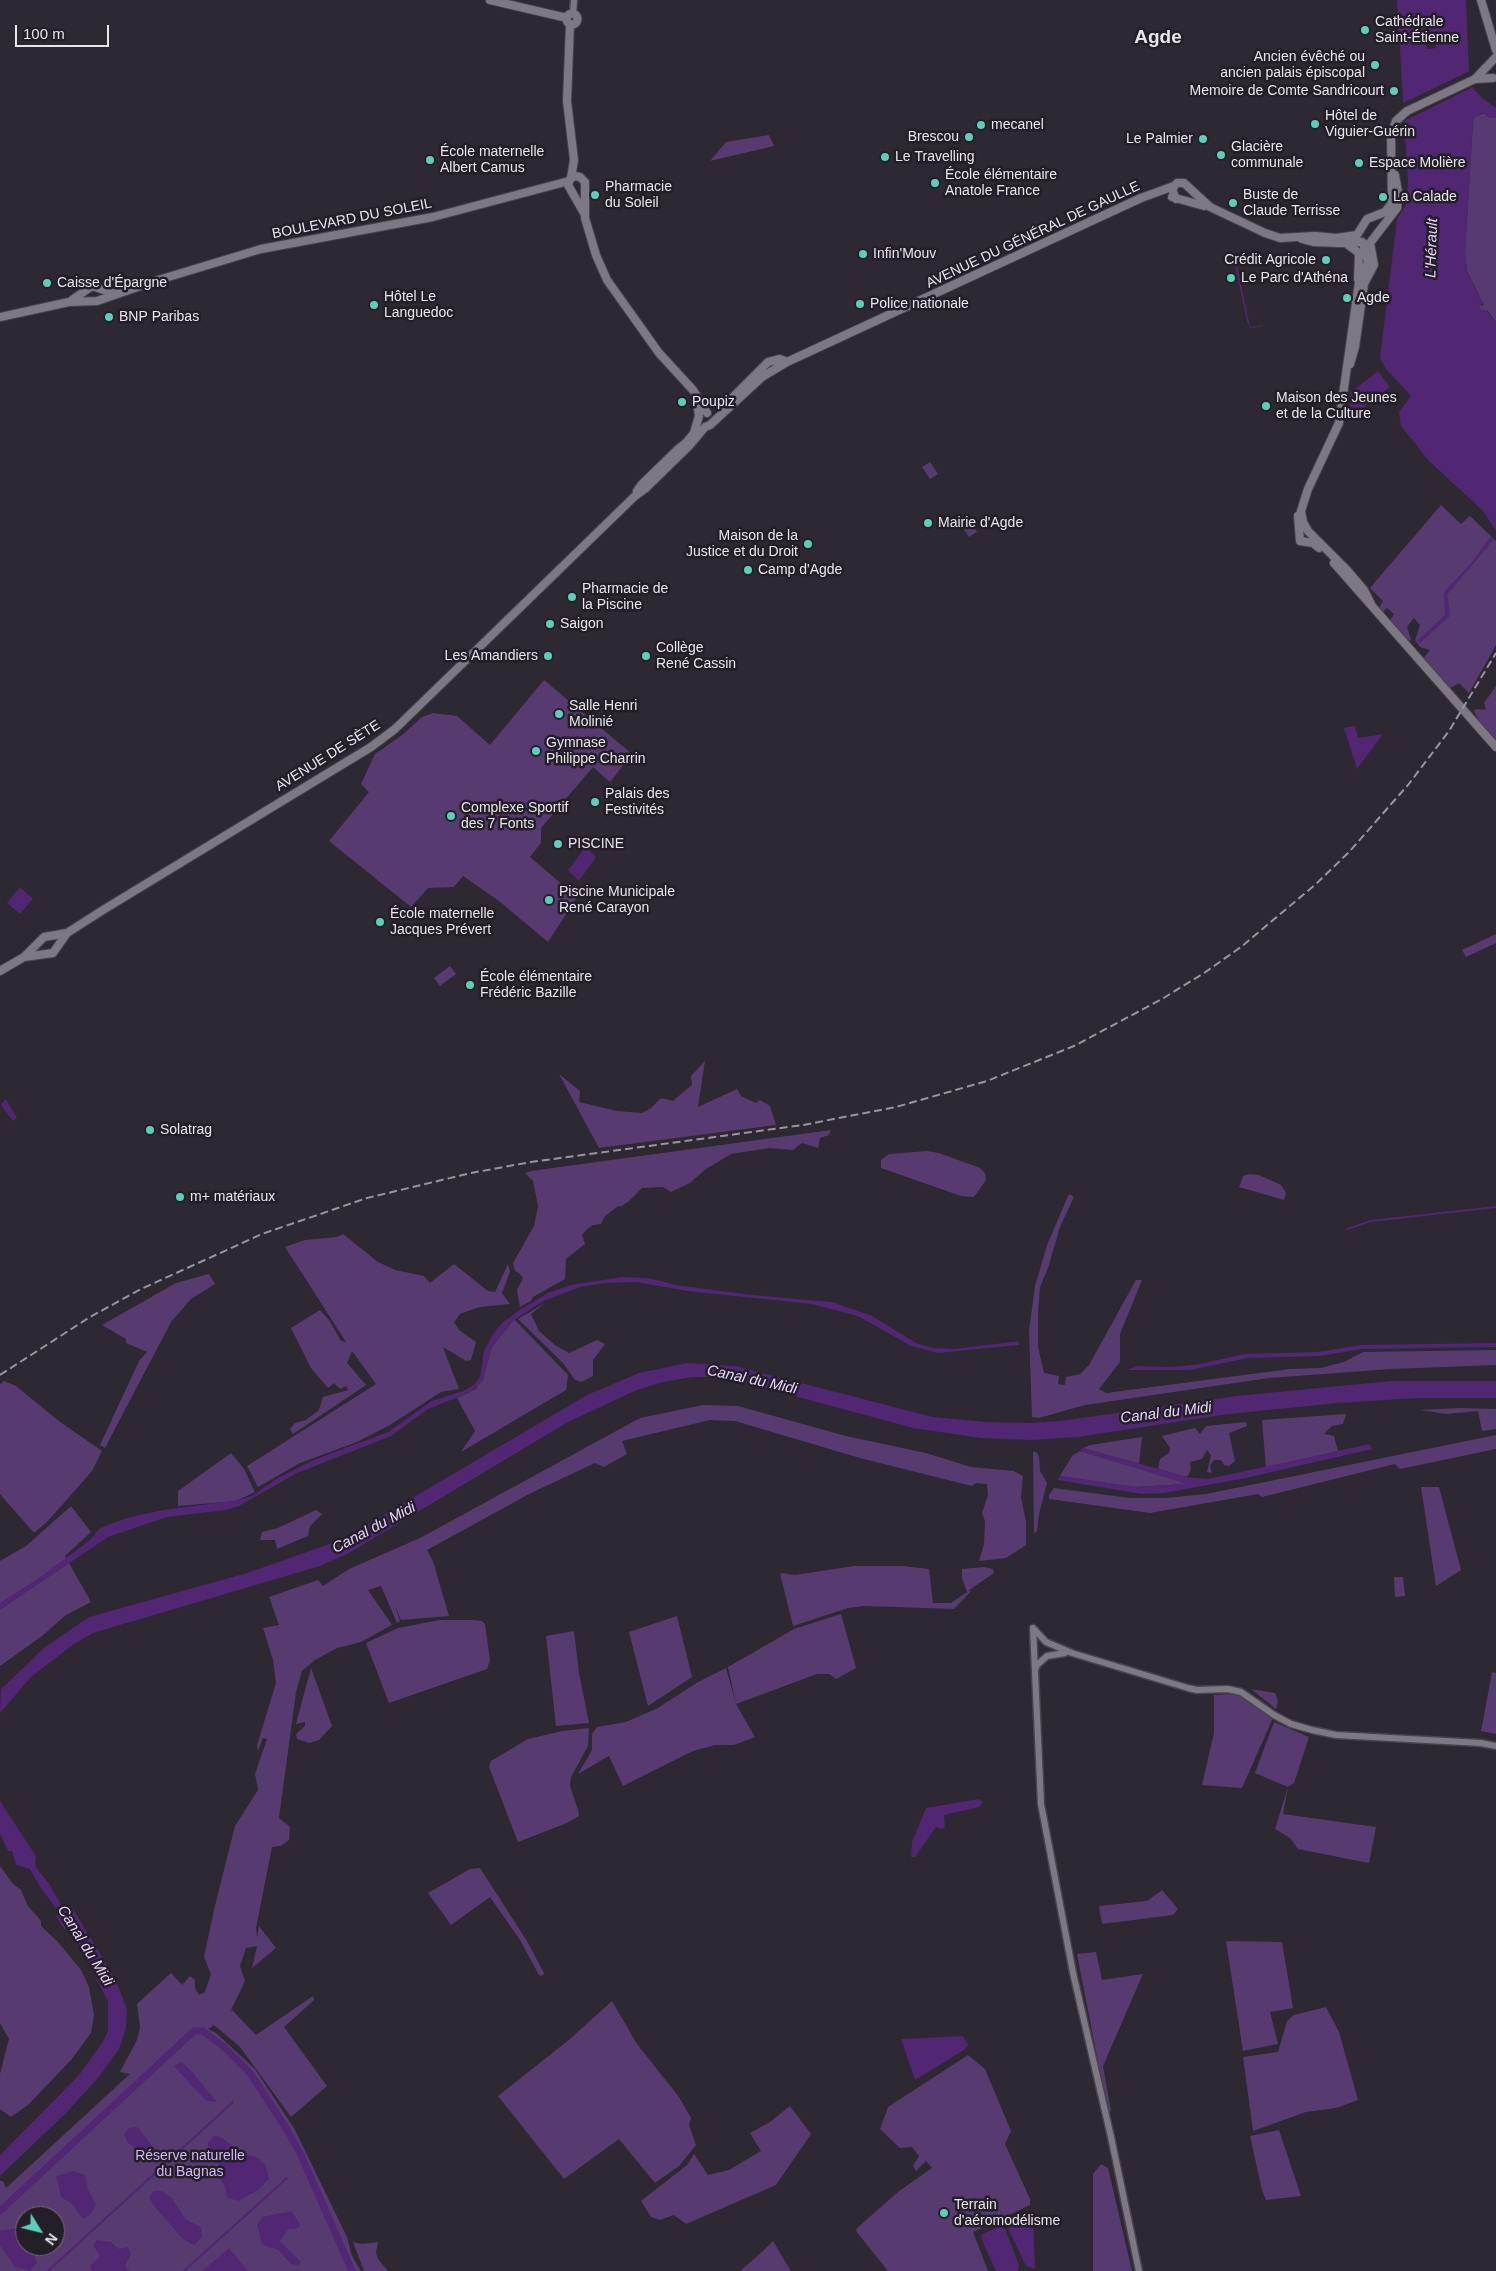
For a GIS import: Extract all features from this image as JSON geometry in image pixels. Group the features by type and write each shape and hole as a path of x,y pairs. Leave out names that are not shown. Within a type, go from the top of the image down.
{"main road":[{"path":"490,0 570,18 567,102 574,160 573,183 596,255 607,280 659,353 696,394 705,419"},
{"path":"1357,235 1367,219 1384,212 1392,204 1391,135 1395,123 1407,111 1475,79 1494,58 1495,49 1481,0"},
{"path":"1488,66 1488,73 1494,79"},
{"path":"1475,79 1494,79"},
{"path":"1296,237 1313,242 1346,244 1365,242 1382,228 1394,213 1398,203 1396,179 1393,171"},
{"path":"573,183 585,182 583,189 584,213"},
{"path":"1188,186 1189,194 1179,199 1172,193 1174,186 1180,182 1188,186 1210,207 1265,233 1280,238 1336,238 1357,235 1365,242 1374,265 1364,284 1355,347 1346,370"},
{"name":"BOULEVARD DU SOLEIL","path":"100,299 261,249 433,217 554,186 573,183 583,189"},
{"name":"AVENUE DU GÉNÉRAL DE GAULLE","path":"762,377 787,362 1152,194 1174,186"},
{"name":"AVENUE DU GÉNÉRAL DE GAULLE","path":"1152,194 1166,195 1210,207"},
{"path":"1375,216 1381,220 1382,228"},
{"path":"1359,282 1368,262 1365,242"},
{"path":"1309,536 1300,540 1298,510 1339,423 1359,282 1359,254 1356,249 1346,244"},
{"name":"BOULEVARD DU SOLEIL","path":"100,290 110,291 155,281"},
{"path":"0,321 69,302 89,300 93,302 100,299 100,290 92,286 69,302"},
{"path":"86,292 89,300"},
{"path":"0,317 47,308"},
{"name":"AVENUE DU GÉNÉRAL DE GAULLE","path":"768,362 780,359 787,362"},
{"name":"AVENUE DE SÈTE","path":"705,419 722,408 768,362"},
{"name":"AVENUE DE SÈTE","path":"56,945 67,933 371,747 395,729 689,446 705,419 762,377"},
{"path":"1308,489 1301,511 1309,536 1496,747"},
{"name":"AVENUE DE SÈTE","path":"50,937 67,933"},
{"path":"0,971 24,957 44,937 50,937 56,945 50,954 42,953 24,957"},
{"path":"38,944 42,953"}],"street":[{"path":"570,18 574,0"},
{"path":"1057,1647 1039,1636 1033,1628 1041,1804 1073,1973 1111,2137 1139,2271"},
{"path":"1034,1650 1048,1645 1197,1690 1228,1689 1241,1692 1274,1715 1291,1724 1336,1735 1481,1743 1496,1746"},
{"path":"1034,1650 1043,1656 1072,1653"},
{"path":"1035,1671 1042,1660 1051,1655"}],"green space":[{"path":"1484,113 1490,118 1496,118 1496,322 1487,310 1481,310 1478,302 1482,306 1484,305 1467,271 1465,253 1473,121 1475,117"},
{"path":"769,135 774,146 710,161 726,142"},
{"path":"930,462 938,474 930,479 922,467"},
{"path":"1441,505 1461,524 1470,516 1496,541 1496,645 1469,693 1459,683 1449,689 1423,659 1430,650 1420,647 1415,640 1420,625 1414,618 1407,627 1411,639 1408,643 1389,622 1394,614 1387,608 1383,612 1379,608 1383,601 1370,588"},
{"path":"969,519 977,532 969,537 961,525"},
{"name":"Complexe Sportif des 7 Fonts","path":"544,680 632,754 610,782 593,767 541,828 541,843 530,857 577,897 548,942 499,901 463,876 454,887 428,888 411,907 329,841 369,792 361,784 375,754 402,735 422,717 433,713 457,716 490,745"},
{"path":"1496,686 1496,742 1483,728 1474,711 1476,709 1486,710 1484,703"},
{"path":"1496,934 1496,943 1466,957 1462,950"},
{"path":"450,966 456,974 440,986 434,978"},
{"path":"705,1061 698,1107 737,1089 741,1096 756,1103 760,1100 770,1106 776,1125 599,1148 559,1074 580,1091 579,1102 617,1111 642,1113 651,1108 661,1098 673,1101 692,1085 691,1076"},
{"path":"831,1130 829,1135 820,1138 818,1148 802,1143 793,1150 770,1148 731,1154 706,1169 690,1183 671,1192 663,1187 642,1188 629,1201 622,1206 618,1206 604,1217 601,1224 593,1225 586,1230 582,1235 585,1244 566,1259 565,1279 533,1297 531,1301 520,1307 517,1290 523,1278 515,1271 513,1263 534,1226 538,1206 533,1181 525,1173"},
{"path":"927,1151 939,1153 980,1168 985,1173 986,1180 974,1197 961,1196 881,1168 881,1160 889,1154"},
{"path":"1249,1174 1259,1175 1281,1185 1286,1193 1284,1200 1239,1187 1243,1176"},
{"path":"1069,1194 1074,1197 1060,1227 1048,1268 1040,1287 1038,1312 1038,1347 1044,1373 1059,1376 1058,1384 1065,1385 1066,1377 1080,1374 1089,1365 1136,1280 1142,1280 1120,1334 1120,1362 1099,1389 1106,1393 1290,1369 1321,1368 1344,1362 1363,1352 1496,1350 1496,1365 1391,1369 1269,1378 1085,1405 1039,1418 1032,1417 1029,1331 1035,1286 1047,1245"},
{"path":"343,1234 378,1262 395,1270 424,1276 430,1283 454,1264 488,1291 495,1292 508,1264 510,1272 502,1293 510,1304 480,1307 460,1314 454,1322 459,1330 476,1342 471,1360 466,1361 443,1347 459,1389 441,1392 390,1425 357,1442 300,1463 258,1487 247,1466 376,1384 352,1351 347,1363 366,1385 293,1434 290,1429 295,1423 306,1420 319,1410 323,1397 348,1390 346,1386 340,1389 334,1383 328,1388 311,1368 291,1328 320,1310 329,1320 341,1341 346,1342 285,1247 305,1240 337,1237"},
{"path":"209,1274 215,1284 191,1299 171,1322 105,1448 100,1445 139,1361 147,1352 126,1343 126,1339 102,1325 176,1283"},
{"path":"545,1303 531,1314 539,1331 555,1345 569,1353 597,1340 605,1344 593,1360 593,1376 581,1382 575,1380 563,1363 518,1319"},
{"path":"514,1319 568,1375 566,1390 461,1452 475,1431 457,1398 476,1389 485,1371 492,1347"},
{"path":"4,1381 16,1386 60,1422 102,1451 92,1471 48,1521 34,1533 0,1494 0,1384"},
{"name":"Réserve naturelle du Bagnas","path":"703,1405 738,1406 846,1436 926,1453 971,1467 1014,1471 1023,1476 1021,1497 1026,1522 1026,1545 1006,1558 979,1561 984,1544 985,1521 982,1513 988,1495 987,1484 976,1483 972,1486 860,1458 735,1421 710,1420 622,1441 627,1454 604,1467 595,1463 531,1493 427,1550 433,1561 449,1616 401,1620 395,1606 400,1621 397,1623 381,1586 368,1590 392,1625 361,1642 337,1648 315,1660 302,1671 296,1692 279,1818 290,1827 289,1840 281,1846 272,1847 256,1928 257,1938 259,1926 276,1948 252,1968 257,1946 246,1948 240,1966 245,1981 230,2012 232,2010 256,2035 313,1996 314,2000 284,2027 327,2086 291,2117 240,2047 214,2025 208,2029 216,2033 255,2069 294,2128 347,2237 352,2256 361,2271 0,2271 0,2181 3,2181 6,2188 130,2074 120,2072 137,2040 140,2027 137,2004 171,1973 182,1985 190,1976 195,1980 195,1988 199,1995 205,1992 211,1974 204,1957 214,1910 235,1826 258,1790 255,1774 267,1739 263,1738 258,1751 257,1745 276,1683 273,1660 263,1628 279,1625 269,1597 318,1580 323,1586 349,1569 420,1538 640,1418"},
{"path":"1496,1409 1496,1429 1482,1431 1478,1411 1446,1414 1420,1410"},
{"path":"1346,1414 1343,1424 1332,1426 1324,1434 1334,1436 1338,1451 1266,1468 1262,1420"},
{"path":"1246,1422 1247,1426 1229,1433 1235,1461 1229,1466 1224,1465 1221,1460 1214,1460 1210,1466 1212,1473 1207,1472 1211,1455 1207,1450 1202,1459 1190,1462 1191,1470 1187,1477 1158,1469 1160,1459 1169,1453 1170,1448 1162,1436 1195,1428 1200,1434 1206,1426"},
{"path":"1496,1435 1496,1449 1400,1469 1395,1464 1262,1497 1258,1494 1150,1513 1049,1499 1049,1495 1054,1488 1130,1498 1165,1498 1206,1494"},
{"path":"1142,1437 1139,1464 1083,1448 1090,1445"},
{"path":"1080,1451 1187,1482 1187,1484 1134,1487 1060,1476 1072,1456"},
{"path":"1033,1452 1036,1452 1039,1457 1040,1471 1047,1483 1039,1514 1037,1531 1034,1533"},
{"path":"231,1453 244,1469 255,1492 236,1501 178,1506 178,1491"},
{"path":"1421,1487 1439,1487 1461,1570 1436,1586"},
{"path":"71,1506 91,1532 65,1556 91,1602 66,1615 42,1636 0,1666 0,1561 26,1546"},
{"path":"316,1510 322,1514 310,1526 308,1536 277,1549 275,1540 260,1540 262,1532 278,1528"},
{"path":"854,1566 903,1566 929,1569 933,1603 951,1603 967,1592 962,1578 962,1569 984,1567 993,1569 994,1573 968,1591 971,1591 954,1609 865,1606 848,1608 793,1626 780,1573 795,1575"},
{"path":"1394,1577 1403,1577 1405,1596 1395,1597"},
{"path":"841,1614 856,1668 836,1679 829,1674 817,1674 736,1704 728,1667 794,1629"},
{"path":"677,1616 692,1677 648,1706 629,1632"},
{"path":"440,1620 474,1620 482,1621 485,1624 490,1660 487,1669 389,1703 366,1643 398,1628"},
{"path":"574,1631 579,1673 589,1723 556,1726 546,1636"},
{"path":"311,1668 332,1726 319,1740 309,1743 297,1739 296,1734 305,1726 305,1722 296,1724"},
{"path":"726,1668 736,1704 755,1737 734,1745 715,1745 693,1751 623,1786 609,1756 578,1774 592,1750 592,1734 597,1727 626,1722 658,1708 698,1682"},
{"path":"1492,1672 1496,1673 1496,1734 1481,1731"},
{"path":"1251,1689 1275,1693 1278,1701 1276,1709"},
{"path":"1231,1694 1240,1696 1273,1718 1242,1788 1202,1785 1214,1733 1214,1695"},
{"path":"1274,1722 1309,1737 1294,1783 1288,1787 1255,1773"},
{"path":"589,1728 588,1746 571,1777 570,1786 579,1816 567,1823 518,1842 489,1767 491,1761 528,1739 562,1731"},
{"path":"1288,1787 1283,1814 1376,1827 1369,1863 1298,1849 1290,1838 1275,1829"},
{"path":"0,1866 13,1884 21,1890 28,1906 41,1921 41,1926 58,1942 81,1970 89,1987 94,2015 91,2033 71,2060 28,2105 11,2117 0,2109 0,2074 9,2039 0,2023"},
{"path":"480,1868 527,1941 544,1973 542,1976 539,1975 520,1940 490,1897 451,1925 428,1893 470,1869"},
{"path":"1162,1890 1178,1909 1173,1915 1102,1924 1099,1906 1147,1901"},
{"path":"1226,1941 1282,1942 1293,2008 1270,2012 1278,2044 1243,2051"},
{"path":"1096,1952 1102,1980 1143,1974 1103,2066 1111,2111 1108,2113 1077,1954"},
{"path":"612,2001 637,2044 679,2097 691,2118 689,2125 696,2145 679,2166 655,2183 619,2139 564,2179 498,2096 570,2039"},
{"path":"1326,2007 1339,2032 1358,2100 1336,2108 1306,2112 1253,2131 1243,2057 1278,2052 1287,2021 1294,2015"},
{"path":"968,2055 985,2069 1011,2131 1005,2144 1030,2199 1030,2205 973,2232 988,2271 888,2271 856,2231 857,2228 898,2192 932,2168 926,2161 916,2171 913,2166 919,2156 912,2147 900,2148 880,2129 888,2107"},
{"path":"790,2106 811,2134 776,2185 686,2224 674,2215 660,2220 651,2217 641,2201 687,2165 694,2154 708,2175 729,2170 761,2151 750,2133 770,2122"},
{"path":"1279,2130 1301,2196 1266,2200 1250,2136"},
{"path":"1101,2164 1108,2168 1132,2271 1093,2271 1093,2174"},
{"path":"773,2241 791,2271 740,2271 763,2251"},
{"path":"353,2242 362,2244 378,2242 376,2252 378,2259 388,2271 364,2271"}],"water":[{"name":"L'Hérault","path":"1397,0 1466,0 1469,72 1472,87 1482,98 1496,108 1496,118 1490,118 1482,113 1476,116 1473,121 1465,253 1467,271 1484,305 1478,303 1481,310 1486,310 1496,322 1496,531 1483,511 1429,461 1401,426 1399,412 1411,396 1386,369 1380,358 1397,219 1406,205 1408,184"},
{"path":"1234,251 1250,327 1263,326 1250,328 1247,321 1232,252"},
{"path":"1378,371 1390,387 1348,419 1351,392"},
{"path":"1491,536 1494,539 1447,595 1450,611 1449,617 1420,643 1417,641 1445,615 1444,592 1473,561"},
{"path":"1355,726 1358,738 1383,734 1357,769 1344,728"},
{"path":"587,848 596,857 579,881 568,870 584,849"},
{"path":"20,887 33,899 20,914 7,903"},
{"path":"6,1099 17,1118 13,1121 1,1105"},
{"path":"622,1277 648,1278 676,1285 752,1295 832,1302 872,1316 916,1343 932,1348 955,1349 1019,1341 1019,1345 938,1353 911,1346 858,1316 811,1304 687,1291 636,1282 605,1283 581,1287 543,1301 510,1323 492,1347 483,1381 471,1392 428,1409 391,1436 297,1473 239,1506 226,1510 167,1517 108,1537 0,1610 0,1603 39,1578 90,1540 100,1528 127,1518 163,1510 239,1500 252,1496 278,1478 316,1459 388,1432 432,1401 463,1391 474,1385 480,1377 484,1351 493,1334 502,1323 518,1311 548,1293 571,1285"},
{"path":"1496,1343 1496,1347 1362,1349 1320,1356 1248,1358 1190,1370 1127,1370 1137,1366 1172,1367 1201,1364 1244,1354 1317,1352 1362,1345"},
{"name":"Canal du Midi","path":"687,1363 735,1366 933,1417 987,1422 1030,1423 1060,1421 1237,1396 1391,1381 1496,1381 1496,1398 1418,1398 1338,1403 1229,1414 1078,1437 1031,1440 981,1438 913,1428 743,1382 714,1377 693,1377 663,1382 637,1390 568,1422 349,1553 320,1566 93,1633 74,1644 31,1677 0,1713 1,1689 45,1647 89,1617 247,1573 341,1540 587,1395 639,1373"},
{"path":"1370,1444 1372,1449 1246,1478 1164,1493 1141,1494 1058,1480 1060,1476 1137,1487 1187,1484 1080,1451 1083,1448 1187,1477 1208,1479"},
{"path":"979,1799 983,1802 979,1807 944,1815 945,1827 942,1829 936,1827 915,1857 911,1857 912,1842 926,1808"},
{"path":"0,1801 36,1856 35,1866 50,1885 61,1905 56,1908 40,1887 30,1869 16,1865 12,1851 8,1851 0,1834"},
{"name":"Canal du Midi","path":"59,1906 65,1909 71,1906 115,1978 127,2009 126,2028 119,2049 98,2078 65,2114 0,2176 0,2155 79,2075 104,2040 108,2030 108,2002 82,1948 68,1929 64,1929 56,1916 60,1913 57,1909"},
{"path":"963,2036 968,2045 964,2050 915,2080 901,2039"},
{"path":"182,2062 217,2102 207,2101 174,2066"},
{"path":"137,2127 157,2152 152,2157 145,2149 136,2149 128,2143 124,2134 129,2128"},
{"path":"214,2136 221,2137 244,2155 254,2156 265,2164 269,2179 258,2190 238,2201 227,2197 225,2186 215,2172 220,2161 209,2153 208,2143"},
{"path":"74,2171 85,2175 88,2189 96,2205 90,2215 83,2219 71,2203 61,2197 56,2176"},
{"path":"154,2191 162,2191 172,2198 185,2219 201,2227 202,2237 194,2245 183,2239 154,2206 149,2197"},
{"path":"291,2211 300,2226 295,2229 288,2229 280,2241 301,2262 299,2266 291,2264 277,2249 267,2247 262,2243 257,2225 263,2217"},
{"path":"1026,2214 1033,2218 1035,2269 1026,2266 1008,2228 1010,2220"},
{"path":"1001,2226 1005,2229 1019,2265 1018,2271 996,2271 983,2243 981,2235"},
{"path":"15,2228 15,2256 35,2256 37,2263 30,2271 15,2267 0,2245 0,2231"},
{"path":"97,2240 111,2242 119,2249 128,2247 131,2254 125,2266 129,2271 92,2271 90,2266 100,2256 93,2245"},
{"path":"229,2248 248,2271 202,2271"}],"pier":[{"path":"1434,34 1436,48 1427,49 1425,36"},
{"path":"1472,70 1475,86 1406,120 1402,124 1401,104"}],"waterway":[{"path":"1347,1229 1371,1221 1496,1207"},
{"path":"0,2211 194,2031 203,2031 224,2047 250,2073 284,2125 300,2153 352,2271"},
{"path":"48,2271 233,2102"},
{"path":"184,2271 287,2178"}],"railway":[{"path":"0,1375 90,1317 141,1289 262,1234 367,1198 471,1173 531,1162 803,1125 896,1107 987,1081 1074,1046 1162,999 1204,973 1241,947 1316,884 1349,852 1408,785 1449,731 1496,653"}],"place":[{"name":"Cathédrale Saint-Étienne","path":"1365,30"},
{"name":"Ancien évêché ou ancien palais épiscopal","path":"1375,65"},
{"name":"Memoire de Comte Sandricourt","path":"1394,91"},
{"name":"Hôtel de Viguier-Guérin","path":"1315,124"},
{"name":"mecanel","path":"981,125"},
{"name":"Brescou","path":"969,137"},
{"name":"Le Palmier","path":"1203,139"},
{"name":"Glacière communale","path":"1221,155"},
{"name":"Le Travelling","path":"885,157"},
{"name":"École maternelle Albert Camus","path":"430,160"},
{"name":"Espace Molière","path":"1359,163"},
{"name":"École élémentaire Anatole France","path":"935,183"},
{"name":"Pharmacie du Soleil","path":"595,195"},
{"name":"La Calade","path":"1383,197"},
{"name":"Buste de Claude Terrisse","path":"1233,203"},
{"name":"Infin'Mouv","path":"863,254"},
{"name":"Crédit Agricole","path":"1326,260"},
{"name":"Le Parc d'Athéna","path":"1231,278"},
{"name":"Caisse d'Épargne","path":"47,283"},
{"name":"Agde","path":"1347,298"},
{"name":"Police nationale","path":"860,304"},
{"name":"Hôtel Le Languedoc","path":"374,305"},
{"name":"BNP Paribas","path":"109,317"},
{"name":"Poupiz","path":"682,402"},
{"name":"Maison des Jeunes et de la Culture","path":"1266,406"},
{"name":"Mairie d'Agde","path":"928,523"},
{"name":"Maison de la Justice et du Droit","path":"808,544"},
{"name":"Camp d'Agde","path":"748,570"},
{"name":"Pharmacie de la Piscine","path":"572,597"},
{"name":"Saigon","path":"550,624"},
{"name":"Les Amandiers","path":"548,656"},
{"name":"Collège René Cassin","path":"646,656"},
{"name":"Salle Henri Molinié","path":"559,714"},
{"name":"Gymnase Philippe Charrin","path":"536,751"},
{"name":"Palais des Festivités","path":"595,802"},
{"name":"Complexe Sportif des 7 Fonts","path":"451,816"},
{"name":"PISCINE","path":"558,844"},
{"name":"Piscine Municipale René Carayon","path":"549,900"},
{"name":"École maternelle Jacques Prévert","path":"380,922"},
{"name":"École élémentaire Frédéric Bazille","path":"470,985"},
{"name":"Solatrag","path":"150,1130"},
{"name":"m+ matériaux","path":"180,1197"},
{"name":"Terrain d'aéromodélisme","path":"944,2213"}],"district":[{"name":"Agde","path":"1158,38"}]}
